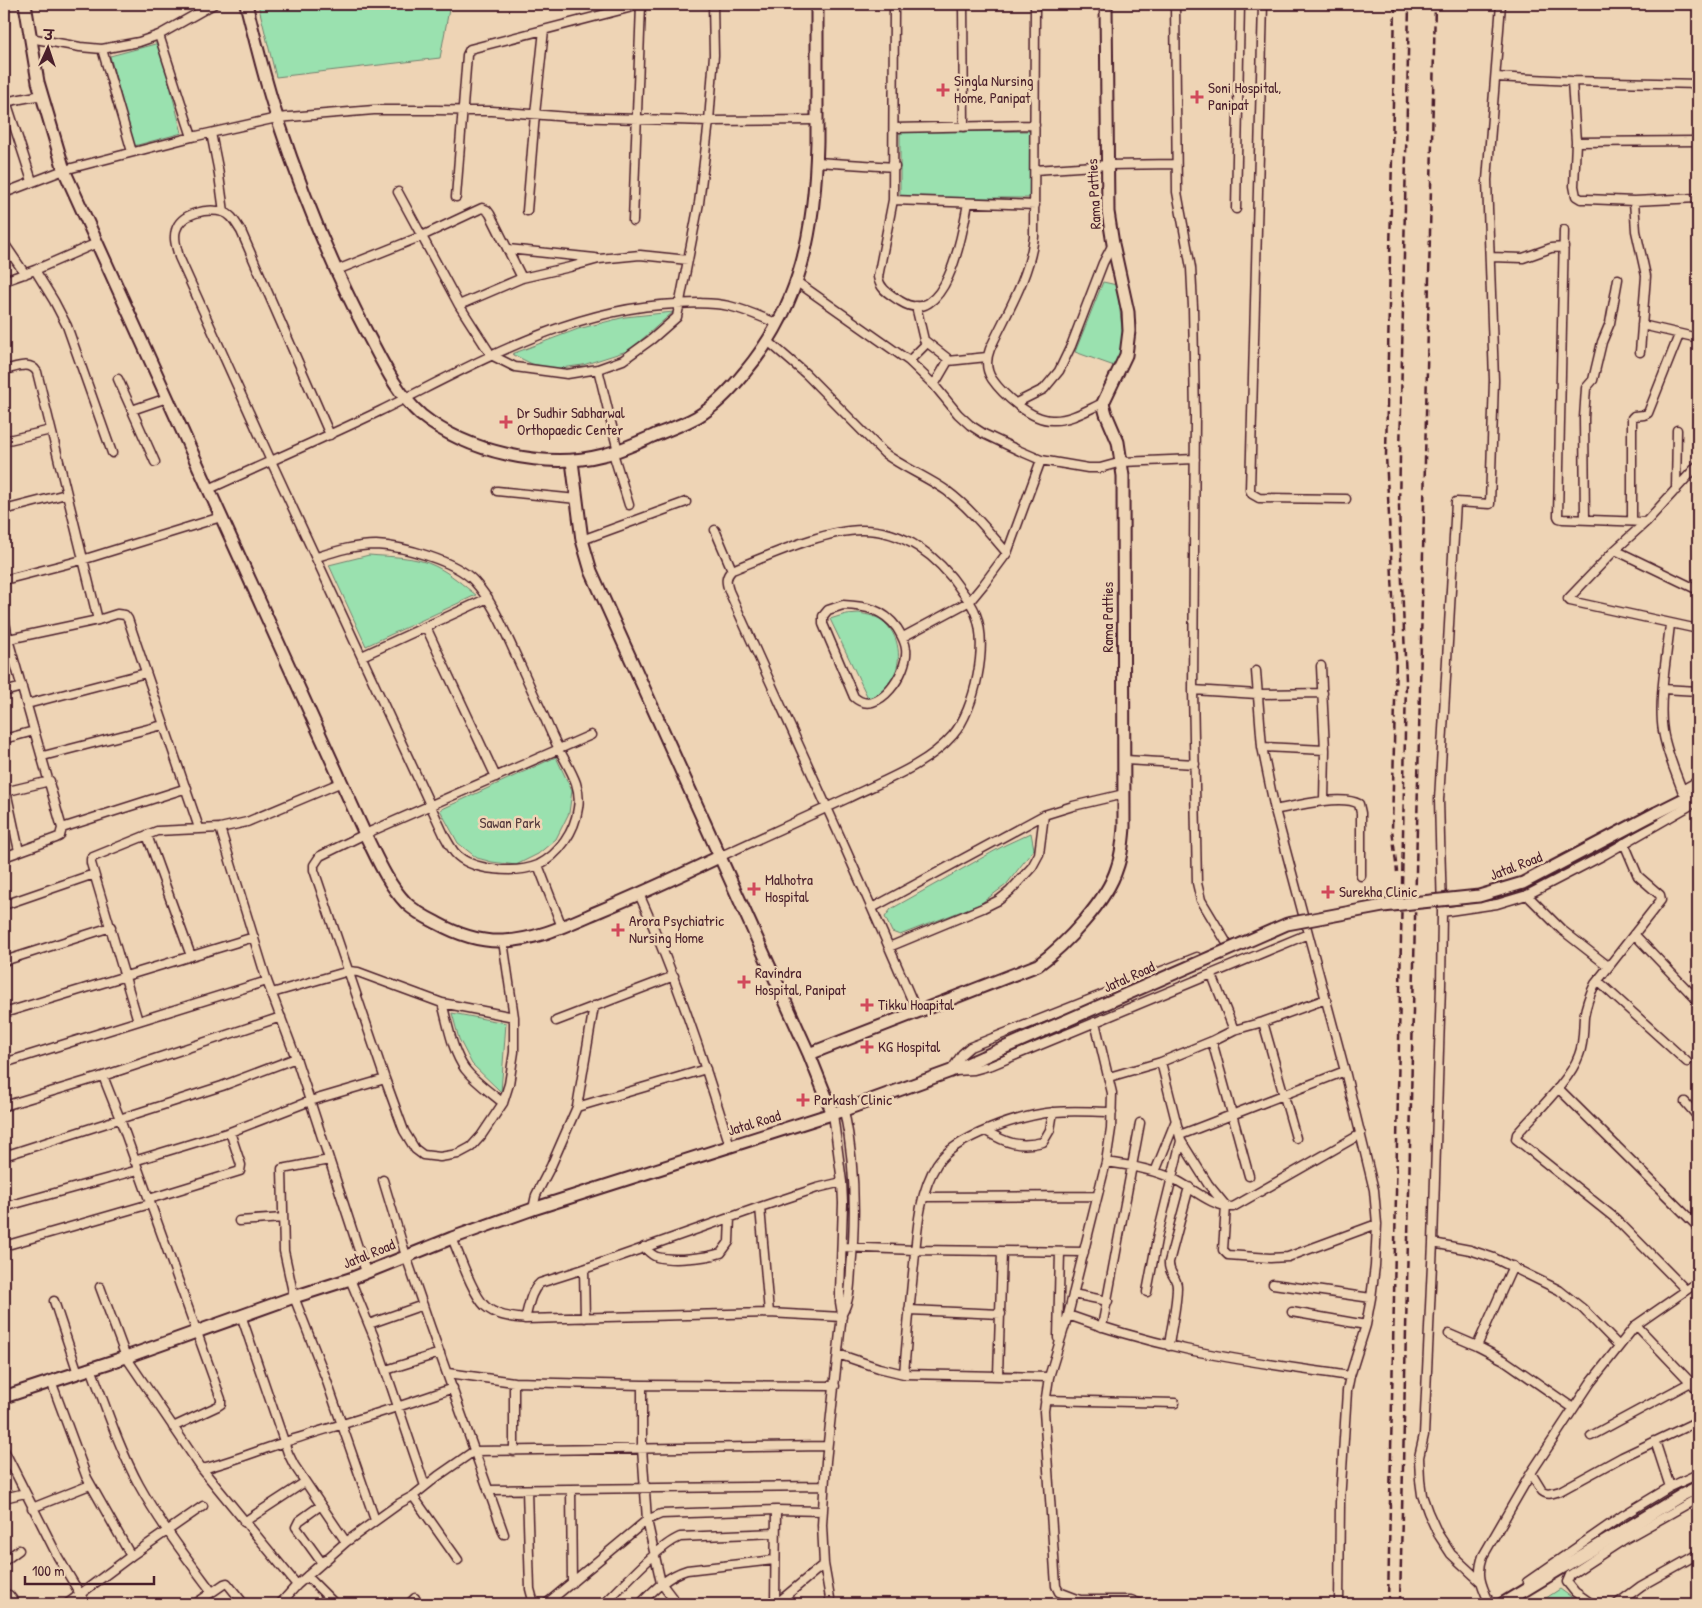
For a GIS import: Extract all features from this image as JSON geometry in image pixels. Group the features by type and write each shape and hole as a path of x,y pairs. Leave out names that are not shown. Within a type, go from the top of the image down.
{"street":[{"path":"25,4 42,95 64,170 366,834 391,885 407,904 427,918 450,930 476,938 503,941 533,936 562,927 639,894 826,808 917,764 939,749 954,734 966,714 973,696 978,674 980,628 976,613 956,581 937,560 920,547 886,533 862,530 840,532 732,570 727,575 726,582 729,591 826,808 872,908 918,1012"},
{"path":"30,38 102,49 139,42 159,34 214,4"},
{"path":"246,4 277,118 300,184 349,299 389,376 421,414 452,435 481,447 516,456 572,461 615,452 699,416 732,387 760,354 778,324 797,282 810,228 817,162 817,4"},
{"path":"456,197 467,55 470,49 642,4 633,221"},
{"path":"398,192 459,305 491,355 515,367 567,374 598,369 622,360 677,317 699,203 709,121 714,55 713,4"},
{"path":"894,4 894,200 878,277 879,285 884,291 905,304 916,306 924,305 935,298 942,290 956,255 968,203"},
{"path":"962,4 964,127"},
{"path":"1035,4 1036,205 1034,237 1027,270 987,357 988,367 991,378 1008,397 1030,414 1050,420 1062,420 1081,414 1103,403"},
{"name":"Rama Patties","path":"809,1054 1038,965 1068,940 1084,922 1106,891 1117,869 1124,826 1125,760 1122,462 1118,442 1103,403 1126,355 1129,331 1128,312 1108,212 1106,4"},
{"path":"1175,4 1176,192 1193,285 1195,459 1193,690 1198,892 1228,945"},
{"path":"1236,209 1240,4"},
{"path":"1263,4 1250,490 1252,494 1259,498 1346,499"},
{"path":"1501,4 1487,180 1494,380 1490,504 1456,502 1439,800 1442,912 1434,1243 1424,1435 1420,1457 1422,1495 1428,1512 1446,1548 1480,1581 1492,1604 1549,1568 1622,1516 1670,1486 1698,1474"},
{"path":"527,211 544,30"},
{"path":"159,34 192,137"},
{"path":"102,49 132,152"},
{"path":"1496,78 1698,84"},
{"path":"1572,81 1576,142 1574,186 1576,196 1581,199 1634,201 1698,198"},
{"path":"32,181 5,101 42,95"},
{"path":"4,183 6,191 64,170 192,137 277,118 374,110 463,110 569,117 709,121 818,120"},
{"path":"894,128 1035,125"},
{"path":"211,133 224,212"},
{"path":"1576,142 1698,141"},
{"path":"817,162 895,167"},
{"path":"1036,170 1108,165 1176,164"},
{"path":"894,200 1036,205"},
{"path":"1634,201 1636,230 1646,276 1640,352"},
{"path":"337,270 422,236 482,208 490,214 522,278"},
{"path":"317,557 350,547 376,545 411,551 449,563 473,579 494,606 576,781 579,795 578,809 571,832 565,842 553,854 538,865 517,869 492,869 472,864 456,854 445,837 179,257 175,242 176,229 184,218 196,213 210,211 224,212 234,219 241,231 330,435"},
{"path":"1564,230 1558,516 1563,519 1646,522"},
{"path":"4,243 25,274"},
{"path":"4,281 35,270 97,243"},
{"path":"1016,403 1044,390 1059,371 1113,244"},
{"path":"1490,256 1523,258 1551,248 1564,247"},
{"path":"508,249 599,258 640,254 688,260"},
{"path":"459,305 522,278 599,258"},
{"path":"35,270 67,326 112,453"},
{"path":"1585,519 1584,418 1586,388 1593,380 1602,342 1610,323 1618,279"},
{"path":"797,282 909,361 934,385 958,414 970,425 1000,442 1041,460 1088,468 1100,468 1122,462 1195,459"},
{"path":"208,489 330,435 491,355 545,332 592,318 632,308 695,303 727,305 754,313 778,324"},
{"path":"916,306 923,336 927,343 947,358 948,361"},
{"path":"1642,325 1698,338"},
{"path":"1632,521 1632,418 1648,413 1679,335"},
{"path":"768,341 806,374 884,453 898,464 946,490 956,498 1007,553"},
{"path":"909,361 927,343"},
{"path":"948,361 987,357"},
{"path":"934,385 948,361"},
{"path":"4,370 26,365 34,367 37,372 98,620"},
{"path":"598,369 615,452 629,505"},
{"path":"118,380 155,462"},
{"path":"132,410 167,398"},
{"path":"4,441 50,430"},
{"path":"1676,490 1677,430"},
{"path":"903,637 970,602 1007,553 1041,460"},
{"path":"572,461 582,540 591,571 719,857 809,1054 838,1112 852,1159 853,1247 849,1297 842,1316"},
{"path":"1698,465 1646,522 1568,597 1568,600 1698,629"},
{"path":"497,490 577,499"},
{"path":"4,510 66,494"},
{"path":"582,540 686,502"},
{"path":"4,580 82,560 221,517"},
{"path":"715,530 732,570"},
{"path":"1615,550 1698,590"},
{"path":"362,656 488,598"},
{"path":"843,605 875,610 889,617 903,637 906,649 904,670 885,695 875,702 866,704 859,702 854,697 823,624 823,616 828,610 843,605"},
{"path":"6,639 98,620 117,614 125,615 128,619 200,828"},
{"path":"4,616 6,639 43,756 62,828 60,836 4,857"},
{"path":"1670,624 1663,689 1663,734 1682,790 1698,781"},
{"path":"426,627 496,777"},
{"path":"1321,666 1325,750 1324,801"},
{"path":"1256,672 1262,747 1275,810 1345,1071 1374,1190 1377,1224 1371,1298 1366,1325 1350,1376 1348,1390 1340,1502 1339,1604"},
{"path":"26,704 146,673"},
{"path":"4,692 22,687"},
{"path":"1663,689 1698,691"},
{"path":"1193,690 1258,694 1323,693"},
{"path":"43,756 163,725"},
{"path":"4,739 34,731"},
{"path":"503,941 514,1017 514,1052 509,1084 503,1102 481,1136 471,1147 458,1154 432,1157 423,1155 415,1149 404,1131 384,1080 314,870 314,864 320,856 366,834 591,735"},
{"path":"1262,747 1325,750"},
{"path":"1125,760 1195,764"},
{"path":"19,850 5,792 50,781"},
{"path":"138,1021 90,863 91,859 147,835 167,830 220,828 247,822 342,782"},
{"path":"62,828 187,788"},
{"name":"Jatal Road","path":"4,1397 126,1357 350,1279 452,1238 533,1209 838,1112 951,1071 1287,924 1383,906 1479,896 1523,883 1698,792"},
{"path":"872,908 1044,816 1073,806 1124,794"},
{"path":"1275,810 1324,801 1350,800 1358,804 1361,808 1361,876"},
{"path":"1442,912 1497,904 1527,895 1698,801"},
{"path":"889,947 983,908 1010,891 1032,867 1039,854 1044,816"},
{"path":"220,828 267,981 296,1058 366,1272"},
{"path":"147,835 190,956"},
{"path":"1624,843 1638,876 1661,897 1661,901 1608,966 1590,993 1580,1054 1558,1088 1517,1134 1516,1139 1616,1219 1686,1290"},
{"path":"538,865 562,927"},
{"path":"4,905 94,874"},
{"path":"639,894 674,976 730,1146"},
{"path":"1527,895 1562,930 1608,966"},
{"path":"1303,913 1228,945 970,1047 962,1054 951,1071 963,1072 992,1066 1308,934"},
{"path":"4,961 111,927"},
{"path":"1634,934 1698,1001"},
{"path":"4,1013 254,937"},
{"path":"272,993 349,972 358,972 442,1003 514,1017"},
{"path":"1212,974 1234,1030"},
{"path":"556,1020 674,976"},
{"path":"1598,980 1687,1062"},
{"path":"4,1063 267,981"},
{"path":"1109,1077 1161,1062 1234,1030 1263,1022 1326,999"},
{"path":"442,1003 453,1042 464,1068 503,1102"},
{"path":"533,1209 536,1195 577,1107 594,1006"},
{"path":"4,1106 103,1076 281,1017"},
{"path":"1094,1022 1109,1077 1112,1094 1112,1112 1106,1162 1096,1196 1068,1315 1049,1378 1045,1400 1043,1423 1056,1586 1059,1592 1080,1600 1131,1600 1141,1604"},
{"path":"1263,1022 1296,1138"},
{"path":"1212,1041 1249,1176"},
{"path":"4,1156 222,1086 296,1058"},
{"path":"1161,1062 1181,1138 1208,1184 1226,1206 1224,1250 1228,1255 1270,1258 1288,1257 1377,1224"},
{"path":"577,1107 706,1069"},
{"path":"1181,1138 1232,1115 1345,1071"},
{"path":"103,1076 198,1332 221,1404 173,1427"},
{"path":"134,1161 230,1132 310,1101 384,1080"},
{"path":"1558,1088 1698,1227"},
{"path":"1685,1102 1698,1117"},
{"path":"904,1374 909,1310 924,1197 930,1177 946,1152 964,1140 986,1131 1034,1116 1070,1111 1112,1112"},
{"path":"831,1604 824,1564 822,1525 827,1446 842,1316 840,1302 842,1182 838,1112"},
{"path":"986,1131 1010,1144 1022,1145 1043,1142 1050,1130 1053,1112"},
{"path":"1154,1172 1176,1120"},
{"path":"1102,1327 1140,1123"},
{"path":"4,1246 150,1202 240,1171 241,1165 230,1132"},
{"path":"1106,1162 1133,1166 1172,1178 1218,1205 1238,1205 1361,1134"},
{"path":"1147,1292 1158,1234 1181,1138"},
{"path":"329,1160 282,1169 284,1251 294,1297 325,1376 375,1520"},
{"path":"4,1207 138,1170"},
{"path":"383,1180 406,1256 504,1534"},
{"path":"526,1319 531,1296 540,1283 730,1217 817,1188 842,1182"},
{"path":"1169,1346 1177,1289 1175,1279 1170,1272 1169,1262 1189,1187"},
{"path":"924,1197 1096,1196"},
{"path":"760,1207 768,1313"},
{"path":"644,1247 651,1254 662,1258 701,1257 721,1253 728,1242 730,1217"},
{"path":"239,1221 283,1218"},
{"path":"452,1238 477,1295 484,1306 504,1316 526,1319 768,1313 842,1316"},
{"path":"1434,1243 1470,1250 1513,1266 1547,1283 1570,1297 1619,1346"},
{"path":"842,1247 1002,1252 1084,1252"},
{"path":"998,1375 1002,1252"},
{"path":"1058,1347 1060,1252"},
{"path":"1477,1346 1513,1266"},
{"path":"584,1269 585,1318"},
{"path":"350,1279 386,1370 425,1486"},
{"path":"1480,1581 1480,1566 1483,1556 1530,1473 1573,1408 1636,1325 1698,1282"},
{"path":"1273,1284 1371,1298"},
{"path":"100,1287 126,1357 202,1469 297,1585"},
{"path":"1073,1294 1108,1302"},
{"path":"54,1301 78,1372"},
{"path":"369,1324 423,1305"},
{"path":"909,1310 1001,1314"},
{"path":"1292,1312 1366,1325"},
{"path":"1068,1315 1169,1346 1252,1362 1350,1376"},
{"path":"241,1316 284,1442 294,1465 346,1542"},
{"path":"1636,1325 1698,1390"},
{"path":"1449,1334 1477,1346 1517,1368 1573,1408"},
{"path":"386,1370 440,1352"},
{"path":"838,1354 879,1368 904,1374 998,1375 1049,1378"},
{"path":"91,1368 128,1463 167,1532 212,1592"},
{"path":"448,1373 514,1382 835,1386"},
{"path":"51,1381 90,1484 131,1556"},
{"path":"514,1382 514,1451"},
{"path":"1591,1436 1691,1382"},
{"path":"642,1385 642,1448 647,1520 661,1583 677,1604"},
{"path":"202,1469 233,1461 284,1442 399,1408 453,1388"},
{"path":"1045,1400 1175,1403"},
{"path":"1530,1473 1542,1491 1551,1494 1698,1421"},
{"path":"1655,1441 1670,1486"},
{"path":"280,1604 297,1585 346,1542 474,1451 827,1446"},
{"path":"4,1450 32,1508 86,1604"},
{"path":"244,1522 305,1482"},
{"path":"32,1508 90,1484"},
{"path":"488,1490 824,1486"},
{"path":"1502,1604 1698,1487"},
{"path":"527,1490 530,1589 534,1604"},
{"path":"571,1490 572,1583"},
{"path":"4,1498 25,1493"},
{"path":"413,1496 458,1560"},
{"path":"1592,1604 1575,1592 1567,1582 1570,1576 1625,1539 1698,1498"},
{"path":"321,1505 298,1521 296,1527 322,1563"},
{"path":"67,1604 131,1556 203,1506"},
{"path":"546,1604 647,1520 661,1514 776,1510 823,1511"},
{"path":"776,1510 774,1560 776,1604"},
{"path":"604,1604 673,1540 686,1536 775,1532"},
{"path":"4,1561 19,1550"},
{"path":"1617,1604 1641,1586 1698,1554"},
{"path":"640,1604 661,1583 678,1572 774,1560"},
{"path":"776,1604 824,1564"},
{"path":"307,1576 335,1604"},
{"path":"195,1604 227,1583 244,1604"},
{"path":"9,1595 16,1604"},
{"path":"409,1604 415,1598"}],"green space":[{"path":"258,4 450,4 440,58 276,77"},
{"path":"159,43 182,133 134,146 110,56"},
{"path":"1030,131 1030,198 900,198 900,132"},
{"path":"1103,282 1117,285 1123,337 1117,367 1075,352"},
{"path":"673,312 630,350 583,365 553,369 532,364 512,354 578,329 625,317"},
{"path":"369,555 419,560 446,572 476,595 366,646 329,565"},
{"path":"859,613 876,617 891,629 898,652 897,669 894,677 884,694 870,702 830,619 846,614"},
{"name":"Sawan Park","path":"556,757 572,791 569,813 556,839 538,854 516,865 477,858 458,843 440,810"},
{"path":"1031,833 1034,849 1006,885 980,904 900,935 892,932 885,917 891,909 1005,845"},
{"path":"452,1013 506,1023 501,1092 472,1064 459,1039"},
{"path":"1560,1589 1581,1604 1537,1604"}],"railway":[{"path":"1395,4 1386,455 1396,658 1392,829 1397,872"},
{"path":"1388,1604 1406,681 1399,507 1409,4"},
{"path":"1400,1604 1435,4"}],"place":[{"name":"Singla Nursing Home, Panipat","path":"943,90"},
{"name":"Soni Hospital, Panipat","path":"1197,97"},
{"name":"Dr Sudhir Sabharwal Orthopaedic Center","path":"506,422"},
{"name":"Malhotra Hospital","path":"754,889"},
{"name":"Surekha Clinic","path":"1328,892"},
{"name":"Arora Psychiatric Nursing Home","path":"618,930"},
{"name":"Ravindra Hospital, Panipat","path":"744,982"},
{"name":"Tikku Hoapital","path":"867,1005"},
{"name":"KG Hospital","path":"867,1047"},
{"name":"Parkash Clinic","path":"803,1100"}]}
